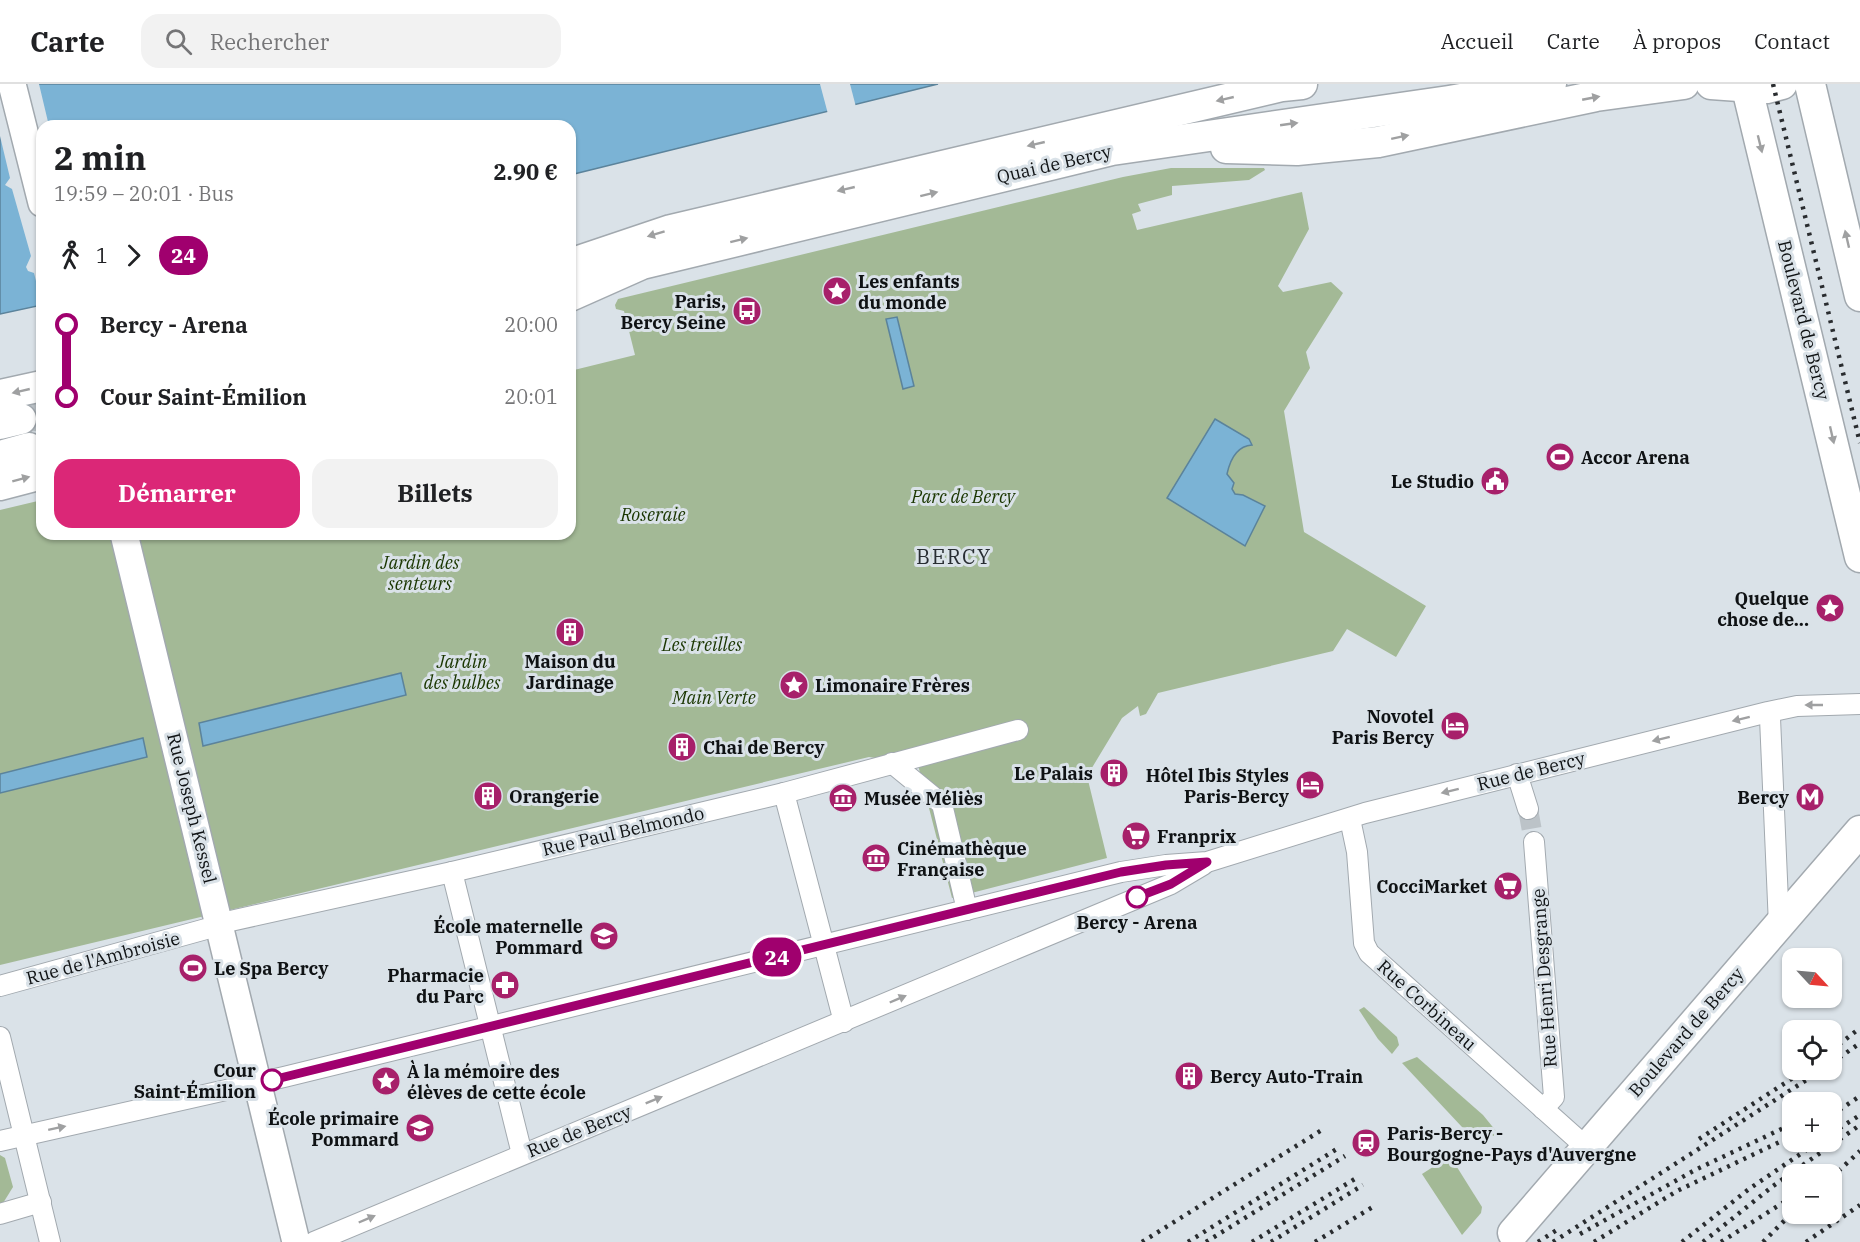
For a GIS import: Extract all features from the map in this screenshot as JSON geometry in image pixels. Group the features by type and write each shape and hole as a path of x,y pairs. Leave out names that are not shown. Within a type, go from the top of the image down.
{"main road":[{"path":"12,84 36,180"},
{"name":"Quai de Bercy","path":"576,261 671,230 1290,84"},
{"name":"Quai de Bercy","path":"576,293 642,264 1101,152 1551,84"},
{"path":"1148,145 1297,150 1343,147 1378,142 1596,96 1684,84"},
{"path":"1711,84 1767,88 1782,84"},
{"path":"1810,84 1860,296"},
{"name":"Boulevard de Bercy","path":"1746,85 1860,557"},
{"path":"576,308 642,264"},
{"path":"0,395 36,387"},
{"path":"0,456 35,461"},
{"path":"0,485 35,461"},
{"name":"Rue Joseph Kessel","path":"125,540 297,1241"},
{"name":"Boulevard de Bercy","path":"1513,1233 1860,831"}],"street":[{"name":"Rue de Bercy","path":"0,1141 257,1083 1121,872 1207,862 1365,813 1797,705 1860,704"},
{"path":"1770,718 1779,925"},
{"name":"Rue Paul Belmondo","path":"226,922 452,872 784,793 1018,730"},
{"path":"892,763 942,804 967,910"},
{"path":"1517,774 1528,810"},
{"path":"784,793 844,1022"},
{"name":"Rue Corbineau","path":"1350,819 1357,852 1365,943 1369,953 1586,1147"},
{"name":"Rue Henri Desgrange","path":"1534,842 1554,1097 1543,1109"},
{"name":"Rue de Bercy","path":"297,1241 522,1154 844,1022 1171,884 1207,862"},
{"path":"452,872 522,1154"},
{"name":"Rue de l'Ambroisie","path":"0,986 206,929"},
{"path":"0,1036 50,1242"},
{"path":"0,1214 41,1202"}],"green space":[{"name":"Parc de Bercy","path":"1171,168 1264,168 1265,170 1249,180 1172,186 1172,195 1138,204 1141,211 1132,214 1137,230 1302,192 1309,229 1278,286 1283,292 1331,282 1343,293 1306,352 1310,368 1284,411 1304,532 1426,606 1396,657 1347,629 1333,651 1158,693 1146,714 1140,716 1138,706 1122,718 1087,776 1107,858 952,898 918,765 869,757 0,965 0,510 36,501 36,540 576,540 576,370 635,355 624,311 616,309 618,299 1123,177"},
{"path":"1364,1007 1397,1037 1399,1045 1392,1054 1378,1039 1359,1010"},
{"path":"1417,1057 1483,1115 1496,1131 1494,1136 1462,1127 1402,1063"},
{"path":"0,1155 5,1158 13,1187 0,1208"},
{"path":"1450,1156 1482,1207 1481,1213 1462,1235 1422,1174"}],"water":[{"path":"0,84 938,84 576,174 576,120 36,120 36,306 0,314"},
{"path":"897,317 914,386 903,389 886,319"},
{"path":"1215,419 1249,439 1252,445 1238,451 1227,474 1234,483 1232,489 1235,494 1243,495 1265,506 1245,546 1167,498"},
{"path":"401,673 406,695 203,746 199,723"},
{"path":"143,738 147,757 0,793 0,774"}],"pier":[{"path":"0,84 39,84 48,120 36,120 36,281 34,273 28,271 26,267 31,256 12,189 5,185 10,178 0,136"},
{"path":"820,84 850,84 856,107 828,114"}],"tunnel":[{"path":"21,419 36,415"},
{"path":"1528,809 1534,842"}],"railway":[{"path":"1773,84 1860,443"},
{"path":"1842,1042 1860,1028"},
{"path":"1842,1056 1860,1043"},
{"path":"1699,1139 1790,1080"},
{"path":"1553,1242 1806,1080"},
{"path":"1842,1108 1860,1096"},
{"path":"1842,1127 1860,1115"},
{"path":"1703,1242 1773,1186 1860,1125"},
{"path":"1142,1242 1325,1128"},
{"path":"1580,1234 1695,1170 1782,1129"},
{"path":"1594,1242 1677,1191 1782,1141"},
{"path":"1188,1242 1340,1147"},
{"path":"1842,1168 1860,1151"},
{"path":"1682,1242 1749,1189 1803,1152"},
{"path":"1206,1242 1345,1156"},
{"path":"1252,1242 1358,1177"},
{"path":"1271,1242 1363,1185"},
{"path":"1721,1242 1782,1203"},
{"path":"1315,1242 1376,1205"},
{"path":"1806,1242 1860,1205"},
{"path":"1763,1242 1782,1223"},
{"path":"1538,1242 1560,1228"}],"bus line":[{"name":"24","path":"272,1080 1121,872 1207,862 1171,884 1137,897"}],"place":[{"name":"Les enfants du monde","path":"837,291"},
{"name":"Paris, Bercy Seine","path":"747,311"},
{"name":"Accor Arena","path":"1560,457"},
{"name":"Le Studio","path":"1495,481"},
{"name":"Quelque chose de...","path":"1830,608"},
{"name":"Maison du Jardinage","path":"570,632"},
{"name":"Limonaire Frères","path":"794,685"},
{"name":"Novotel Paris Bercy","path":"1455,726"},
{"name":"Chai de Bercy","path":"682,747"},
{"name":"Le Palais","path":"1114,773"},
{"name":"Hôtel Ibis Styles Paris-Bercy","path":"1310,785"},
{"name":"Orangerie","path":"488,796"},
{"name":"Bercy","path":"1810,797"},
{"name":"Musée Méliès","path":"843,798"},
{"name":"Franprix","path":"1136,836"},
{"name":"Cinémathèque Française","path":"876,858"},
{"name":"CocciMarket","path":"1508,886"},
{"name":"Bercy - Arena","path":"1137,897"},
{"name":"École maternelle Pommard","path":"604,936"},
{"name":"Le Spa Bercy","path":"193,968"},
{"name":"Pharmacie du Parc","path":"505,985"},
{"name":"Bercy Auto-Train","path":"1189,1076"},
{"name":"Cour Saint-Émilion","path":"272,1080"},
{"name":"À la mémoire des élèves de cette école","path":"386,1081"},
{"name":"École primaire Pommard","path":"420,1128"},
{"name":"Paris-Bercy - Bourgogne-Pays d'Auvergne","path":"1366,1143"}],"district":[{"name":"BERCY","path":"954,556"}],"park label":[{"name":"Roseraie","path":"653,514"},
{"name":"Jardin des senteurs","path":"420,572"},
{"name":"Les treilles","path":"702,644"},
{"name":"Jardin des bulbes","path":"462,671"},
{"name":"Main Verte","path":"714,697"}]}
